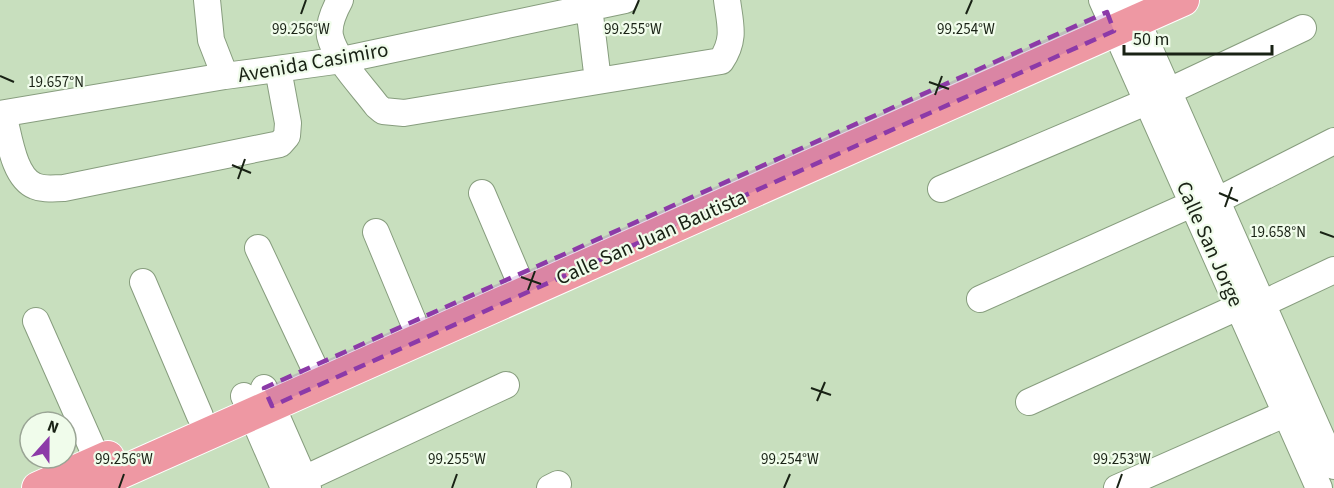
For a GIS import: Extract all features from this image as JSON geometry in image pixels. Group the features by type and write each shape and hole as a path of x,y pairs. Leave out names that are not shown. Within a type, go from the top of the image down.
{"main road":[{"name":"Calle San Juan Bautista","path":"92,475 200,416 258,401 313,365 1121,9 1183,0"},
{"name":"Calle San Juan Bautista","path":"38,488 92,475 1121,9"}],"street":[{"path":"207,0 211,40 225,76"},
{"path":"340,0 334,12 330,36 342,60 382,111 404,113 721,61 732,37 727,0"},
{"name":"Avenida Casimiro","path":"2,114 225,76 342,60 625,0"},
{"path":"589,7 598,81"},
{"name":"Calle San Jorge","path":"1121,9 1156,97 1250,306 1334,466"},
{"path":"941,189 1156,97 1303,28"},
{"path":"2,114 19,172 33,185 46,189 64,188 280,144 287,136 288,123 278,69"},
{"path":"980,299 1204,202 1334,141"},
{"path":"482,194 517,275"},
{"path":"376,232 413,321"},
{"path":"258,248 313,365"},
{"path":"1029,402 1334,270"},
{"path":"143,282 200,416"},
{"name":"Calle San Jorge","path":"1250,306 1287,413 1319,488"},
{"path":"36,321 92,475"},
{"path":"258,401 289,485 506,385"},
{"path":"1117,488 1287,413"}],"highlighted area":[{"path":"1107,12 1114,31 272,406 264,388"}]}
